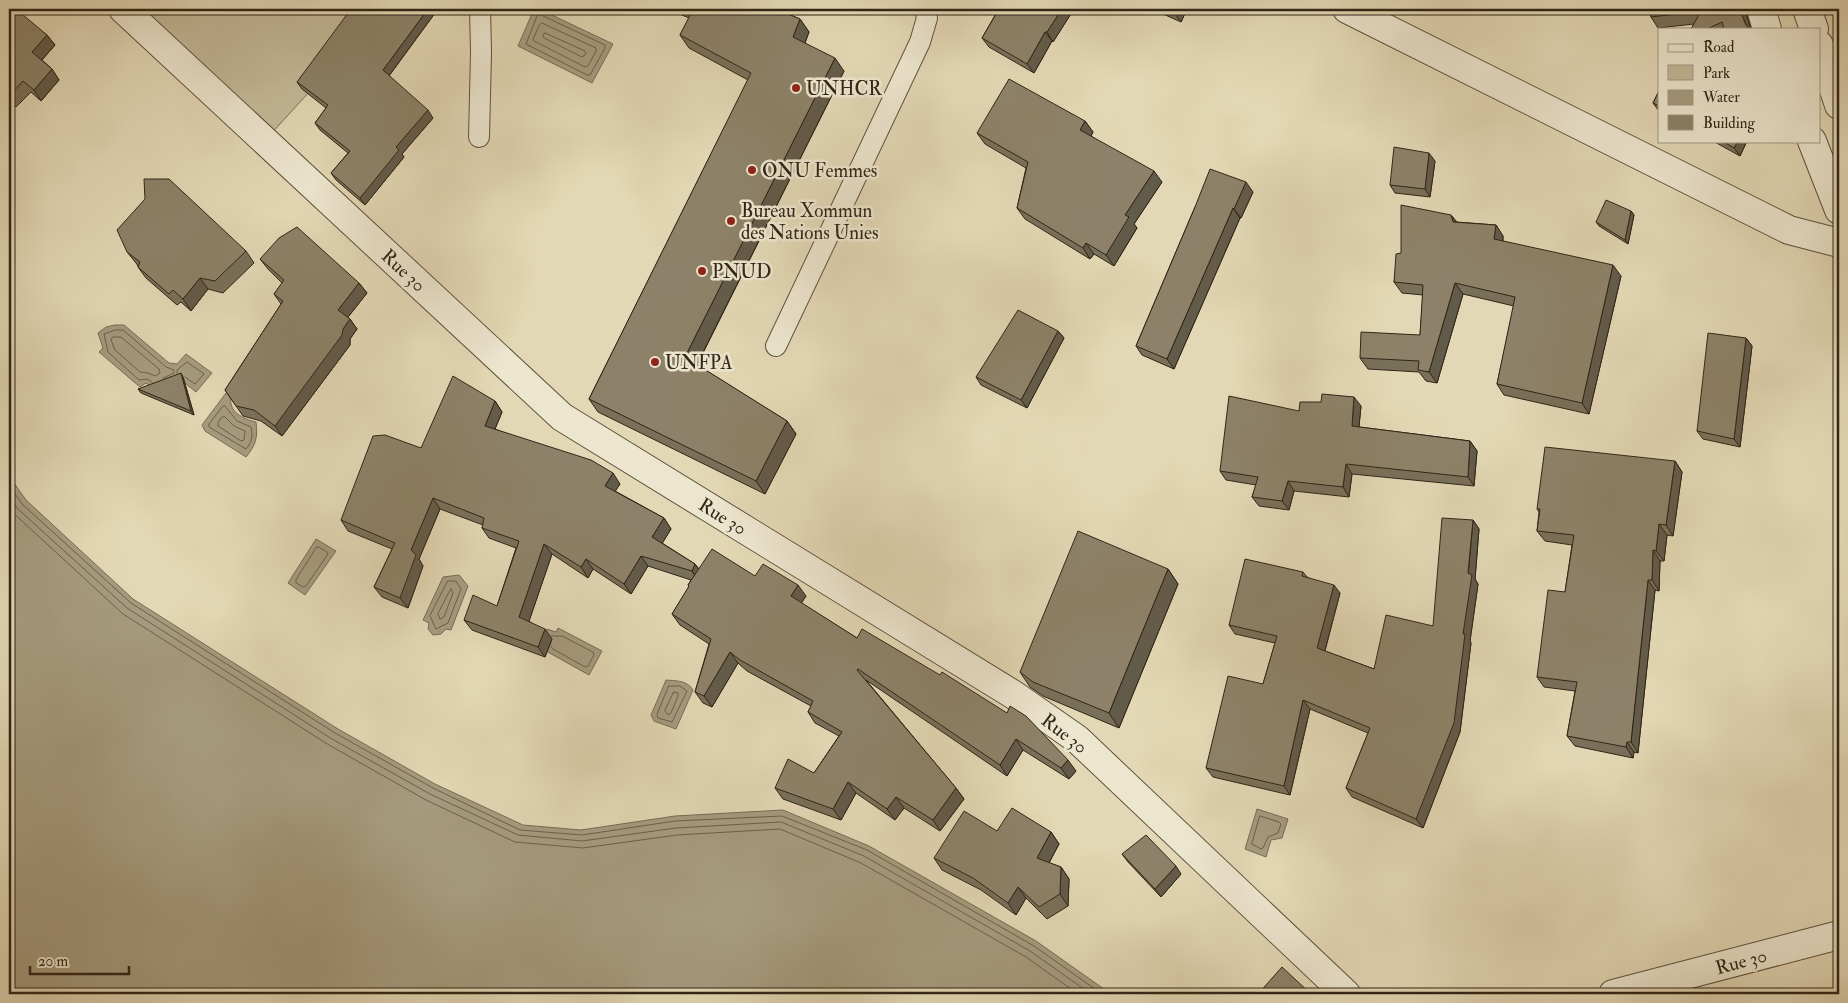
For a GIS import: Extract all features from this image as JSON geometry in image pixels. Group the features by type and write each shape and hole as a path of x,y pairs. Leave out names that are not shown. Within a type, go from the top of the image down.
{"street":[{"name":"Rue 30","path":"123,9 562,417 1005,689 1077,739 1346,994"},
{"path":"1347,9 1789,230 1839,243"},
{"path":"1761,9 1767,28"},
{"path":"1807,9 1814,28"},
{"path":"1820,48 1839,106"},
{"path":"1812,142 1839,210"},
{"name":"Rue 30","path":"1613,994 1839,935"}],"lane":[{"path":"478,137 481,52 480,9"},
{"path":"776,346 920,42 927,18 925,9"}],"green space":[{"path":"106,9 382,9 384,10 258,148"}],"water":[{"path":"534,9 539,9 613,44 592,83 518,46"},
{"path":"124,325 169,363 177,364 186,354 212,373 196,392 180,379 153,389 146,383 140,387 99,352 103,348 98,333 106,327"},
{"path":"226,393 231,396 232,406 238,414 256,422 256,441 246,457 205,431 202,425"},
{"path":"9,476 26,500 133,599 338,729 435,784 523,825 581,830 675,816 783,810 869,846 1036,941 1111,994 9,994"},
{"path":"316,539 336,551 305,595 288,583"},
{"path":"459,575 468,586 451,630 446,629 441,634 433,635 428,629 429,623 423,620 443,577"},
{"path":"558,628 602,651 589,675 546,651 542,640 547,629 556,632"},
{"path":"666,680 688,684 693,690 676,729 654,721 651,715"},
{"path":"1257,809 1288,819 1282,838 1271,840 1266,857 1245,849"}],"building":[{"path":"9,9 16,9 47,35 32,52 52,69 34,90 23,81 9,96"},
{"path":"351,9 428,9 383,70 428,110 396,147 399,150 360,198 331,173 350,151 315,123 328,105 297,82"},
{"name":"Bureau Xommun des Nations Unies","path":"688,9 776,9 800,19 793,37 835,58 685,357 787,421 756,481 589,399 751,73 680,35 692,11"},
{"path":"999,9 1062,9 1047,32 1045,32 1027,64 982,38"},
{"path":"1163,9 1178,9 1175,14"},
{"path":"1649,9 1740,9 1748,28 1724,28 1722,22 1709,28 1692,28 1701,11 1651,17"},
{"path":"1009,79 1085,121 1080,130 1154,171 1125,215 1129,217 1106,255 1086,243 1083,248 1017,208 1028,162 977,133"},
{"path":"1658,93 1658,106 1653,103"},
{"path":"1724,142 1737,142 1734,148"},
{"path":"1394,147 1429,153 1425,189 1390,185"},
{"path":"1210,169 1246,182 1167,359 1136,346"},
{"path":"144,179 169,179 246,251 215,281 200,278 183,299 173,290 169,294 138,267 140,262 127,252 117,230 145,199"},
{"path":"1606,200 1631,211 1625,240 1596,222"},
{"path":"1401,205 1451,215 1453,222 1496,225 1494,239 1613,265 1582,403 1497,384 1515,297 1455,283 1429,372 1418,370 1419,361 1360,358 1361,332 1420,335 1423,285 1394,282 1396,254 1401,253"},
{"path":"297,227 359,283 338,310 350,319 343,329 342,335 275,426 254,410 236,406 225,390 283,301 274,294 284,280 260,259 279,238"},
{"path":"1018,310 1058,331 1021,400 976,377"},
{"path":"1708,333 1746,338 1734,439 1697,431"},
{"path":"181,373 191,411 138,389"},
{"path":"453,376 495,401 485,426 591,460 613,473 605,486 664,518 652,537 695,564 692,571 641,556 624,584 586,559 581,567 544,544 519,617 545,629 538,647 464,620 473,595 497,606 519,541 482,528 484,518 433,498 411,550 416,555 400,598 374,587 395,543 341,520 373,436 385,435 421,448"},
{"path":"1322,394 1354,397 1352,426 1470,441 1468,477 1346,464 1343,487 1288,481 1282,501 1252,497 1258,477 1220,471 1229,396 1299,411 1300,402 1321,402"},
{"path":"1545,447 1675,461 1666,525 1659,524 1656,551 1653,550 1652,580 1648,580 1631,742 1627,742 1626,747 1567,736 1577,682 1537,677 1548,590 1565,592 1574,535 1537,531 1540,509 1537,509"},
{"path":"1442,518 1473,520 1468,573 1472,575 1463,634 1465,634 1454,723 1416,819 1346,788 1370,728 1303,700 1284,786 1206,768 1228,676 1263,684 1277,636 1229,625 1245,559 1303,572 1302,576 1334,585 1317,648 1374,669 1386,615 1433,626"},
{"path":"1078,531 1168,569 1109,713 1033,682 1020,672"},
{"path":"712,549 755,576 763,564 798,585 791,596 857,638 862,629 940,675 942,672 1007,713 1010,706 1026,716 1068,760 1061,768 1016,739 1000,765 858,669 956,788 933,820 896,797 887,809 848,782 833,809 775,788 788,759 814,773 842,732 808,712 813,701 740,660 730,652 704,696 695,692 711,639 672,614 688,585"},
{"path":"1012,808 1051,832 1037,858 1061,867 1060,894 1039,907 1018,887 1008,903 973,878 934,858 964,811 997,831"},
{"path":"1146,835 1176,866 1155,889 1122,854"},
{"path":"1282,967 1311,994 1258,994"},
{"path":"1681,990 1685,994 1676,994"}],"place":[{"name":"UNHCR","path":"796,88"},
{"name":"ONU Femmes","path":"752,170"},
{"name":"Bureau Xommun des Nations Unies","path":"731,221"},
{"name":"PNUD","path":"702,271"},
{"name":"UNFPA","path":"655,362"}]}
